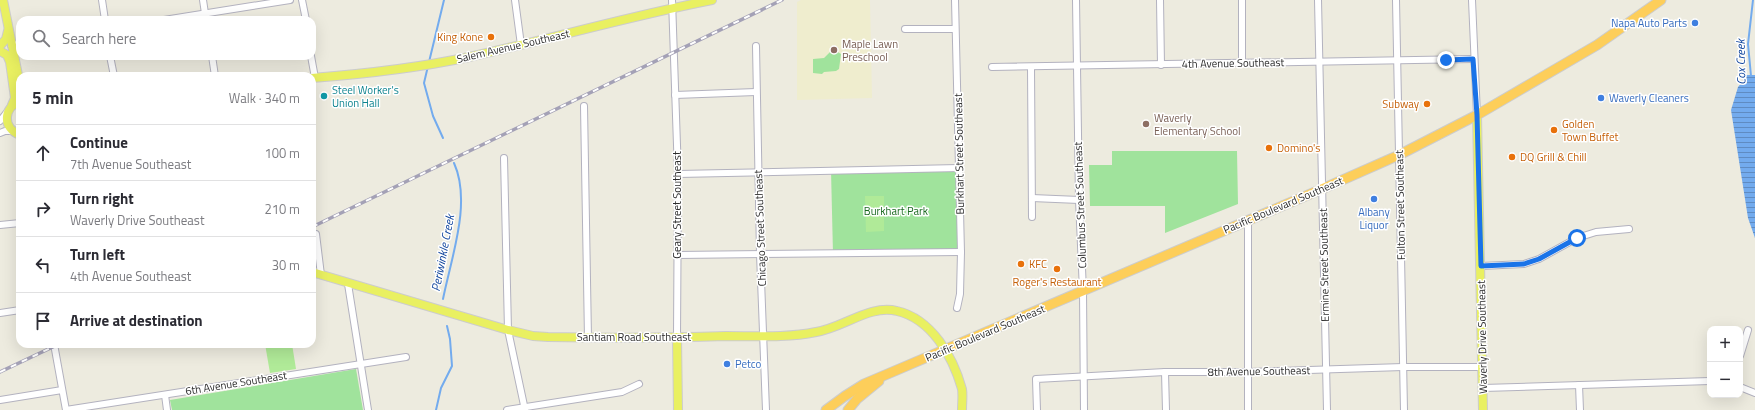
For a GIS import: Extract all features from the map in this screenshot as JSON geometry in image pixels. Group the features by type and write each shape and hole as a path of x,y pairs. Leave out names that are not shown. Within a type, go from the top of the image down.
{"highway":[{"name":"Pacific Boulevard Southeast","path":"826,410 858,388 886,375 1322,189 1399,154 1477,115 1597,45 1661,0"},
{"name":"Pacific Boulevard Southeast","path":"848,410 857,399 886,375"}],"main road":[{"path":"3,0 17,72"},
{"name":"Salem Avenue Southeast","path":"316,78 419,66 467,57 521,45 672,4 712,0"},
{"path":"0,46 6,39 8,30"},
{"path":"0,50 7,55 10,62 15,98 7,114 8,124 16,133"},
{"path":"10,108 16,104"},
{"name":"Waverly Drive Southeast","path":"1477,115 1483,410"},
{"name":"Santiam Road Southeast","path":"316,273 348,284 533,336 588,338 764,336 817,332 872,313 896,311 922,321 944,350"},
{"name":"Geary Street Southeast","path":"677,337 678,410"},
{"path":"944,350 953,364 962,390 962,410"}],"street":[{"path":"102,0 104,16"},
{"path":"203,0 206,16"},
{"path":"211,16 290,0"},
{"path":"302,0 305,16"},
{"path":"515,0 521,45"},
{"name":"Burkhart Street Southeast","path":"955,0 961,252 960,294 957,308"},
{"name":"Columbus Street Southeast","path":"1076,0 1079,200 1083,291 1084,410"},
{"path":"1160,0 1161,65"},
{"path":"1242,0 1242,63"},
{"name":"Ermine Street Southeast","path":"1318,0 1327,410"},
{"name":"Fulton Street Southeast","path":"1396,0 1404,410"},
{"name":"Waverly Drive Southeast","path":"1472,0 1473,59 1477,115"},
{"name":"Geary Street Southeast","path":"672,4 678,174 677,337"},
{"path":"905,29 955,29"},
{"path":"11,45 16,44"},
{"name":"Chicago Street Southeast","path":"756,46 760,254 766,410"},
{"name":"4th Avenue Southeast","path":"992,67 1031,68 1319,60 1473,59"},
{"path":"111,60 113,72"},
{"path":"213,60 214,72"},
{"path":"311,60 312,72"},
{"path":"1031,68 1032,217"},
{"path":"675,94 756,92"},
{"path":"584,106 588,338"},
{"path":"0,121 10,108"},
{"path":"0,133 5,131 16,134"},
{"path":"504,158 508,330 524,408"},
{"path":"678,174 959,168"},
{"path":"1032,198 1079,200"},
{"path":"1248,220 1248,410"},
{"path":"0,225 16,223"},
{"path":"1481,266 1524,264 1539,259 1582,237 1596,232 1629,229"},
{"path":"316,234 321,275"},
{"path":"677,255 961,252"},
{"path":"348,284 368,410"},
{"path":"0,313 16,311"},
{"path":"1743,346 1748,330"},
{"path":"55,348 66,410"},
{"name":"6th Avenue Southeast","path":"66,410 164,396 360,363 406,357"},
{"name":"8th Avenue Southeast","path":"1037,410 1036,379 1166,372 1247,372 1403,367 1482,367"},
{"path":"1166,372 1166,410"},
{"path":"1483,388 1707,381"},
{"path":"507,410 622,392 639,384"},
{"path":"1579,385 1580,410"},
{"path":"1743,388 1755,393"},
{"path":"0,400 62,390"},
{"path":"164,396 167,410"}],"shaded area":[{"name":"Maple Lawn Preschool","path":"801,0 870,0 872,98 797,100 797,2"}],"green space":[{"path":"831,51 836,51 841,54 839,69 836,71 824,72 822,74 813,73 813,59 824,58"},
{"path":"1112,151 1237,151 1238,204 1165,233 1165,206 1090,206 1089,165 1112,165"},
{"name":"Burkhart Park","path":"959,168 961,252 833,254 831,170"},
{"path":"865,196 884,196 884,231 866,232"},
{"path":"266,348 293,348 296,369 270,373"},
{"path":"356,369 363,410 172,410 170,400"}],"water":[{"path":"1744,75 1755,75 1755,238 1748,218 1731,110 1738,87 1743,81"}],"waterway":[{"name":"Periwinkle Creek","path":"429,62 444,0"},
{"name":"Cox Creek","path":"1751,76 1748,44 1753,0"},
{"name":"Periwinkle Creek","path":"428,66 424,83 433,116 443,138"},
{"name":"Periwinkle Creek","path":"443,299 455,248 461,213 459,179 454,163"},
{"name":"Periwinkle Creek","path":"436,410 441,388 452,366 450,339 447,326"}],"railway":[{"path":"316,225 782,0"},
{"path":"0,372 51,348"}],"place":[{"name":"Napa Auto Parts","path":"1695,23"},
{"name":"King Kone","path":"491,37"},
{"name":"Maple Lawn Preschool","path":"834,50"},
{"name":"Steel Worker's Union Hall","path":"324,96"},
{"name":"Waverly Cleaners","path":"1601,98"},
{"name":"Subway","path":"1427,104"},
{"name":"Waverly Elementary School","path":"1146,124"},
{"name":"Golden Town Buffet","path":"1554,130"},
{"name":"Domino's","path":"1269,148"},
{"name":"DQ Grill & Chill","path":"1512,157"},
{"name":"Albany Liquor","path":"1374,199"},
{"name":"KFC","path":"1021,264"},
{"name":"Roger's Restaurant","path":"1057,269"},
{"name":"Petco","path":"727,364"}],"route":[{"path":"1446,60 1473,59 1477,115 1481,266 1509,266 1524,264 1539,259 1577,238"}]}
